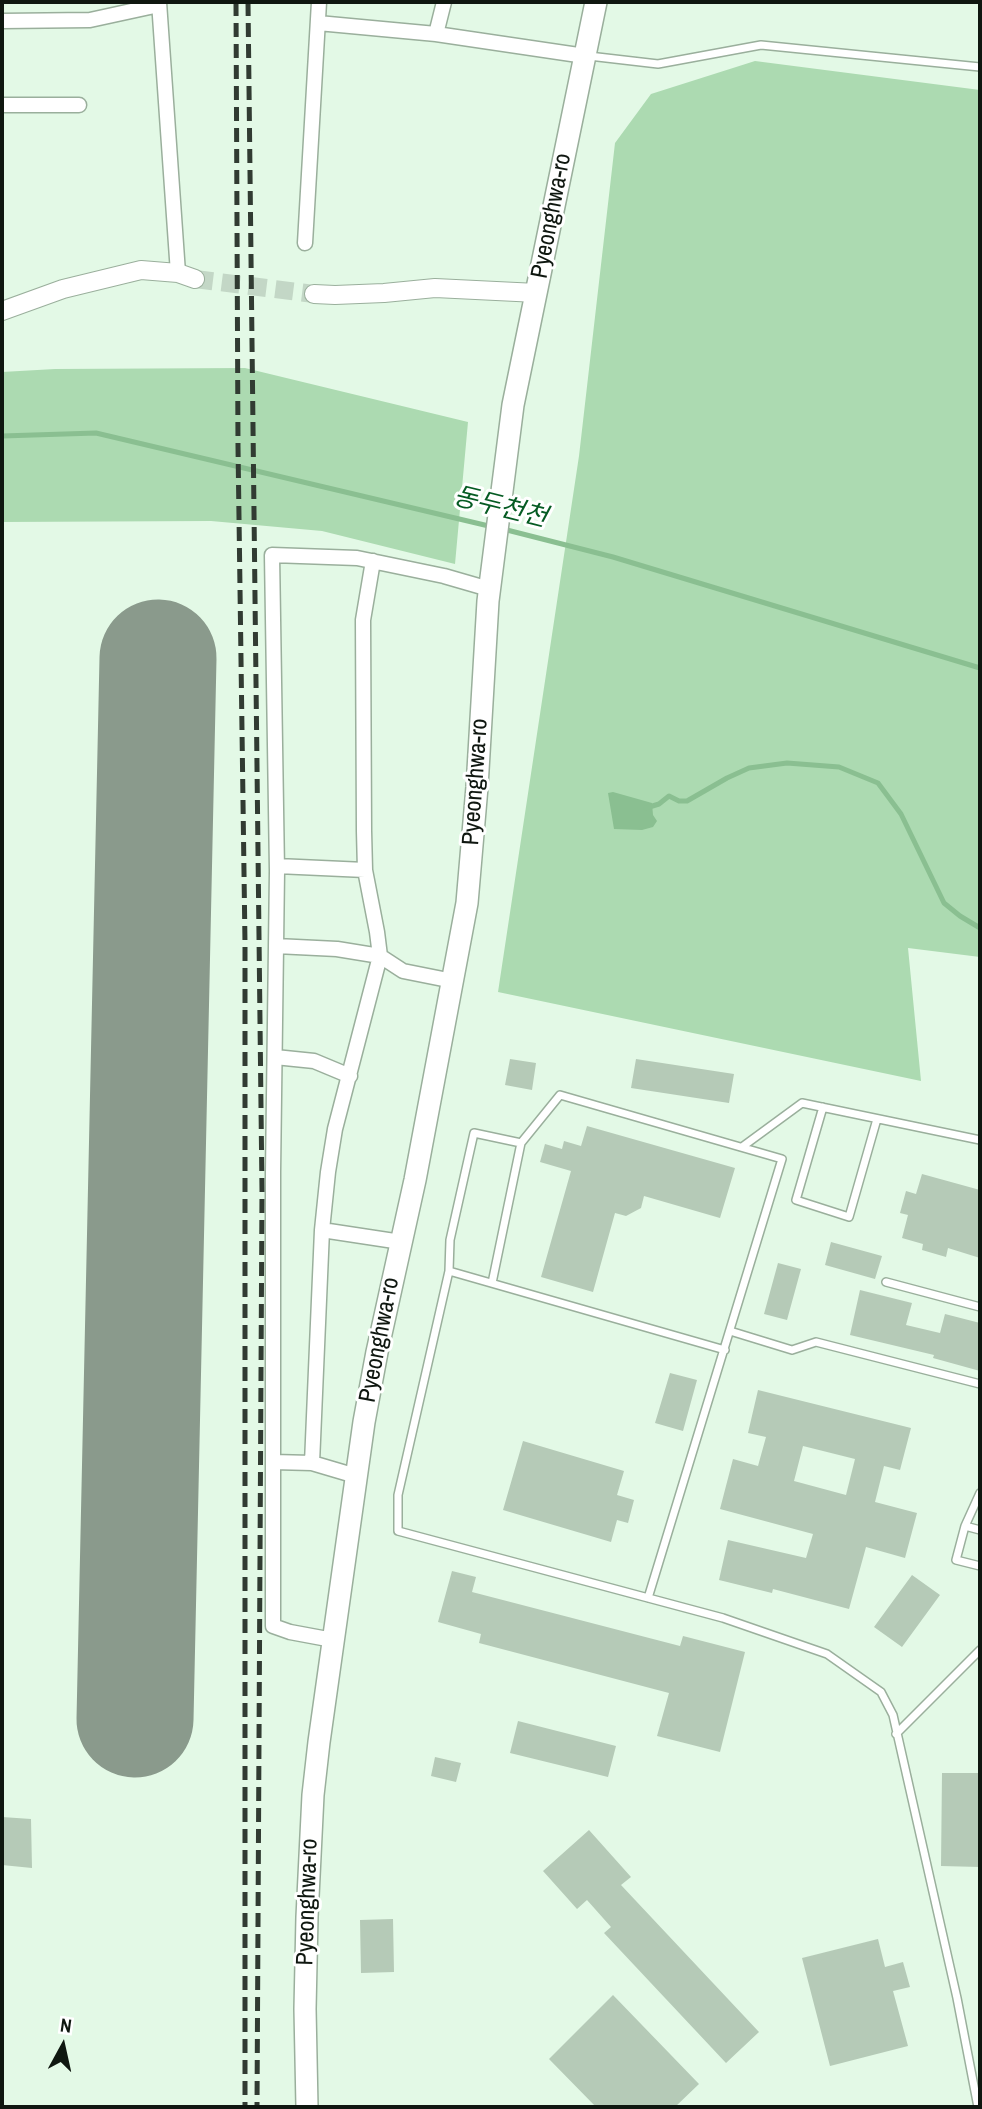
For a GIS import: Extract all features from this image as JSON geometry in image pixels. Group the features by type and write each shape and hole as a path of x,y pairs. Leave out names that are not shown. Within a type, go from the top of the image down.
{"main road":[{"name":"Pyeonghwa-ro","path":"307,2107 305,2009 313,1795 333,1640 377,1352 415,1180 467,903 490,583 509,431 521,361 596,2"}],"street":[{"path":"305,243 319,2"},
{"path":"436,34 444,2"},
{"path":"2,21 90,20 159,3 186,276 141,270 63,289 2,311"},
{"path":"318,23 436,34 585,56"},
{"path":"2,105 79,105"},
{"path":"314,294 384,293 435,288 537,293"},
{"path":"333,1640 273,1626 277,866 272,555 358,558 490,583"},
{"path":"312,1463 322,1230 335,1129 380,956 365,870 363,621 373,561"},
{"path":"277,866 365,870"},
{"path":"276,946 337,949 380,956 403,971 453,981"},
{"path":"275,1057 314,1061 350,1076"},
{"path":"322,1230 401,1242"},
{"path":"273,1462 312,1463 356,1476"}],"lane":[{"path":"585,56 658,64 761,45 980,67"},
{"path":"492,1283 521,1143 560,1095 782,1159 648,1598"},
{"path":"741,1147 802,1103 980,1140"},
{"path":"823,1107 796,1200 849,1217 877,1119"},
{"path":"521,1143 474,1133 450,1240 449,1271 398,1495 398,1531 723,1618 827,1654 881,1692 893,1714 957,1998 978,2107"},
{"path":"449,1271 724,1350"},
{"path":"886,1282 980,1307"},
{"path":"730,1331 792,1350 816,1342 980,1384"},
{"path":"980,1493 965,1526 956,1560 980,1566"},
{"path":"965,1526 980,1530"},
{"path":"896,1734 980,1650"}],"shaded area":[{"path":"755,61 980,90 980,957 908,948 921,1081 498,992 579,456 615,143 651,94"},
{"path":"245,368 468,422 455,564 322,531 211,521 2,522 2,372 55,369"},
{"path":"608,793 652,803 653,815 657,821 653,827 642,830 614,829"}],"building":[{"path":"510,1059 536,1063 532,1090 505,1085"},
{"path":"636,1059 734,1074 729,1103 631,1088"},
{"path":"587,1126 735,1168 720,1218 644,1196 641,1208 626,1216 615,1213 593,1292 541,1277 571,1171 540,1162 545,1144 562,1149 564,1141 581,1146"},
{"path":"922,1174 980,1190 980,1258 948,1248 946,1257 922,1250 923,1244 902,1238 908,1215 900,1213 906,1191 916,1194"},
{"path":"831,1242 882,1256 875,1279 825,1265"},
{"path":"778,1263 801,1269 787,1320 764,1314"},
{"path":"860,1290 912,1303 906,1325 940,1333 945,1314 980,1323 980,1371 933,1358 934,1355 850,1335"},
{"path":"670,1373 697,1380 683,1431 655,1423"},
{"path":"758,1390 911,1428 900,1470 884,1466 875,1502 917,1513 905,1558 866,1547 849,1609 773,1589 772,1593 719,1580 728,1540 806,1558 813,1534 720,1509 733,1459 758,1466 766,1437 748,1433","holes":["803,1446 855,1459 846,1495 794,1481"]},
{"path":"523,1441 624,1471 617,1495 634,1500 628,1523 617,1520 611,1542 503,1510"},
{"path":"452,1571 476,1577 472,1592 680,1646 683,1636 745,1652 720,1752 657,1736 669,1693 479,1643 481,1634 438,1622"},
{"path":"912,1575 940,1595 902,1647 874,1627"},
{"path":"518,1721 616,1746 608,1777 510,1753"},
{"path":"435,1757 461,1763 456,1782 431,1776"},
{"path":"942,1773 980,1773 980,1867 941,1866"},
{"path":"2,1817 31,1819 32,1868 2,1865"},
{"path":"589,1830 631,1877 621,1885 759,2032 726,2063 604,1933 611,1927 587,1900 577,1909 543,1871"},
{"path":"393,1919 394,1972 361,1973 360,1920"},
{"path":"878,1939 885,1967 903,1962 910,1987 893,1991 908,2046 830,2066 802,1958"},
{"path":"613,1995 699,2084 675,2107 596,2107 549,2059"}],"waterway":[{"name":"동두천천","path":"2,436 96,433 493,527"},
{"name":"동두천천","path":"503,529 613,557 980,668"},
{"path":"646,808 659,804 669,796 679,801 687,801 749,768 787,763 839,767 878,783 901,814 944,903 980,928"}],"runway":[{"path":"135,1719 158,658"}],"tunnel":[{"path":"195,279 314,294"}],"railway":[{"path":"236,2 238,446 245,943 245,2107"},
{"path":"248,2 262,1191 257,2107"}]}
